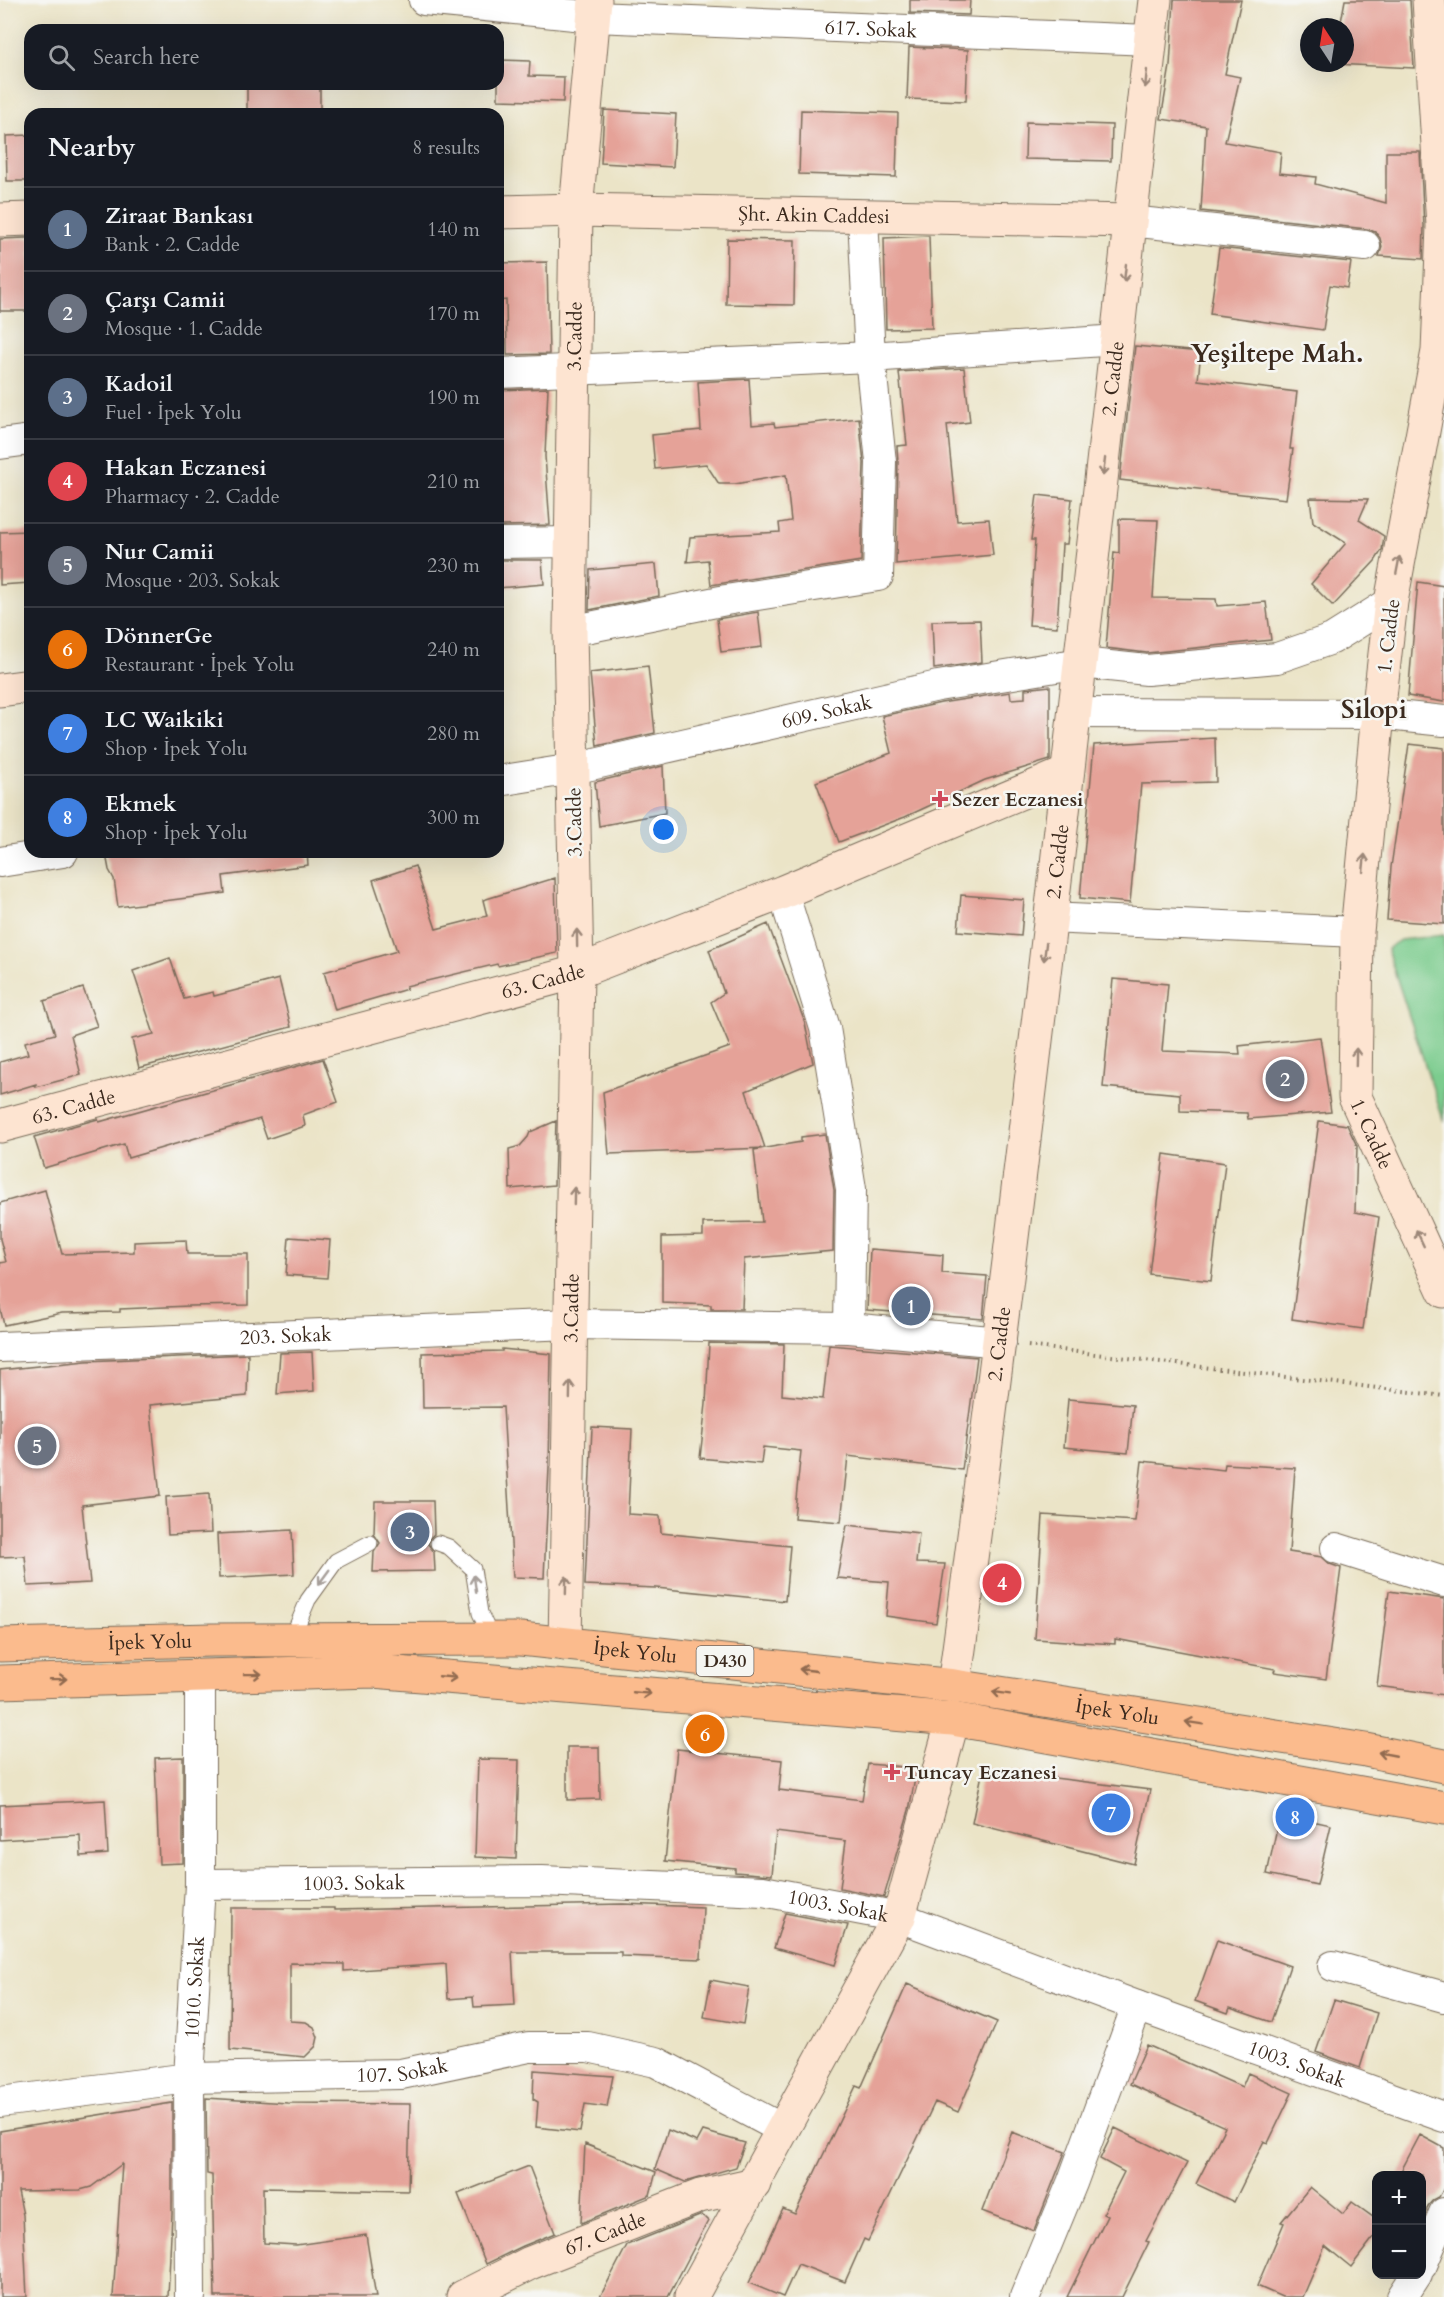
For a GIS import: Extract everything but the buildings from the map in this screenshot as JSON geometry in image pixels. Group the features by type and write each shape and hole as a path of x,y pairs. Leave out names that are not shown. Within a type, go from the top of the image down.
{"highway":[{"name":"İpek Yolu","path":"0,1645 521,1639 954,1686 1366,1750 1444,1766"},
{"name":"D430","path":"0,1682 373,1671 953,1719 1444,1808"}],"street":[{"name":"617. Sokak","path":"424,0 1150,40"},
{"name":"2. Cadde","path":"954,1686 1000,1342 1049,918 1076,713 1155,0"},
{"name":"1. Cadde","path":"1429,0 1444,226 1438,351 1391,602 1378,714 1357,932 1355,1097 1444,1291"},
{"name":"3.Cadde","path":"565,1644 578,972 570,632 573,371 576,210 595,8"},
{"name":"Şht. Akin Caddesi","path":"504,212 576,210 1130,221"},
{"path":"570,632 726,600 878,576 881,462 870,357 863,217"},
{"path":"0,220 24,219"},
{"path":"1130,221 1365,246"},
{"path":"504,373 870,357 1118,340"},
{"path":"0,444 24,441"},
{"path":"504,543 572,542"},
{"name":"609. Sokak","path":"504,780 573,769 938,686 1081,663 1147,670 1277,658 1332,639 1391,602"},
{"path":"0,690 24,687"},
{"path":"1076,713 1378,714 1444,721"},
{"name":"63. Cadde","path":"0,1126 578,972 783,892 1067,773"},
{"path":"0,862 25,858"},
{"path":"783,892 825,1028 851,1189 849,1328"},
{"path":"1049,918 1357,932"},
{"name":"203. Sokak","path":"0,1347 572,1324 849,1328 1000,1342"},
{"path":"1336,1548 1444,1582"},
{"name":"1010. Sokak","path":"190,2297 189,2078 200,1884 200,1676"},
{"path":"691,2297 899,1917 953,1719"},
{"name":"1003. Sokak","path":"200,1884 565,1882 763,1891 899,1917 1137,2007 1444,2117"},
{"path":"1333,1966 1444,1997"},
{"path":"1025,2297 1072,2183 1137,2007"},
{"name":"107. Sokak","path":"0,2102 189,2078 401,2074 530,2047 588,2047 656,2062 784,2130"},
{"name":"67. Cadde","path":"463,2297 530,2264 700,2196 754,2184"},
{"path":"1426,2256 1444,2213"},
{"path":"1402,2297 1414,2279"}],"lane":[{"path":"438,1543 449,1547 473,1569 480,1613 492,1639"},
{"path":"291,1640 308,1599 336,1561 370,1544"}],"path":[{"path":"1000,1342 1444,1396"}],"green space":[{"path":"1444,935 1444,1122 1387,949 1400,940"}],"place":[{"name":"Sezer Eczanesi","path":"940,799"},
{"name":"Çarşı Camii","path":"1285,1079"},
{"name":"Ziraat Bankası","path":"911,1306"},
{"name":"Nur Camii","path":"37,1446"},
{"name":"Kadoil","path":"410,1532"},
{"name":"Hakan Eczanesi","path":"1002,1583"},
{"name":"DönnerGe","path":"705,1734"},
{"name":"Tuncay Eczanesi","path":"892,1772"},
{"name":"LC Waikiki","path":"1111,1813"},
{"name":"Ekmek","path":"1295,1817"}],"district":[{"name":"Yeşiltepe Mah.","path":"1277,353"},
{"name":"Silopi","path":"1374,709"}]}
